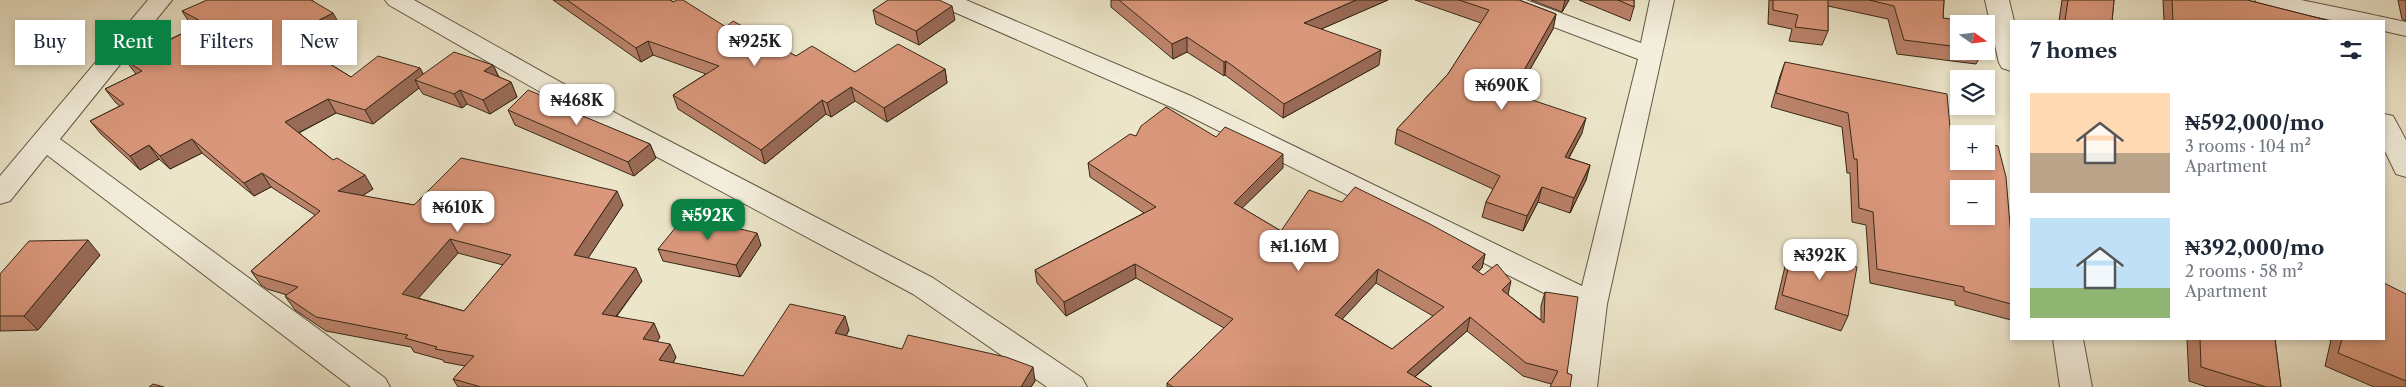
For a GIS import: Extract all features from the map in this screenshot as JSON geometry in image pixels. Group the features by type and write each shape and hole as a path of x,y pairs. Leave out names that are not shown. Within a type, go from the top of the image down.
{"street":[{"path":"0,194 160,0"},
{"path":"397,0 612,122 923,286 1071,387"},
{"path":"946,0 1182,102 1592,304"},
{"path":"1504,0 1651,55"},
{"path":"1580,387 1592,304 1651,55 1662,0"},
{"path":"1997,0 2010,58"},
{"path":"2267,0 2365,20"},
{"path":"2385,24 2406,29"},
{"path":"2385,124 2406,168"},
{"path":"44,140 374,387"},
{"path":"2068,340 2076,387"}],"building":[{"path":"207,0 311,0 333,13 319,20 282,20 282,65 332,65 351,77 378,56 420,68 365,110 328,99 285,122 333,160 337,158 365,175 338,191 414,205 461,158 617,191 574,255 636,268 602,314 654,323 643,339 670,344 659,360 743,376 790,304 845,316 835,333 902,349 908,335 1006,357 1033,367 1021,387 481,387 453,379 474,356 435,349 437,347 405,338 408,335 316,317 285,296 298,287 257,275 251,271 320,211 262,173 244,183 192,139 160,156 149,145 130,156 90,121 124,104 105,89 142,71 132,65 171,65 171,39 181,34 181,65 272,65 272,20 198,20 182,11","holes":["450,239 511,255 464,311 402,294"]},
{"path":"567,0 670,0 673,2 683,0 726,27 733,21 796,56 812,46 855,72 898,44 945,69 884,108 851,87 827,103 822,100 761,150 673,95 719,66 648,41 636,48"},
{"path":"888,0 939,0 952,6 916,31 873,10"},
{"path":"1119,0 1356,0 1304,23 1381,50 1284,104 1226,61 1224,62 1187,37 1172,44"},
{"path":"1459,0 1519,0 1556,14 1511,93 1586,118 1565,157 1590,165 1574,198 1542,187 1527,216 1486,202 1500,176 1397,129 1448,74 1489,10"},
{"path":"1618,0 1634,0 1634,7"},
{"path":"1773,0 1828,0 1828,31 1795,27 1798,15 1773,10"},
{"path":"1869,0 1944,0 1943,18 1950,19 1950,46 1904,40 1894,6"},
{"path":"2068,0 2114,0 2112,20 2065,20"},
{"path":"2172,0 2247,0 2326,20 2173,20"},
{"path":"454,52 493,65 484,71 511,82 483,100 460,90 454,94 415,80"},
{"path":"1785,62 1947,94 1950,127 1950,170 1995,170 1995,146 1998,146 2006,177 2010,225 2010,304 1964,291 1964,287 1877,269 1873,212 1859,208 1857,159 1854,159 1848,113 1776,93"},
{"path":"528,90 581,112 578,114 650,144 628,162 508,110"},
{"path":"1166,107 1216,137 1225,127 1283,154 1234,203 1281,231 1309,190 1342,202 1355,187 1485,254 1472,267 1483,275 1497,264 1511,281 1502,290 1544,323 1545,292 1578,297 1567,373 1572,375 1570,387 1550,387 1558,371 1526,363 1470,317 1407,372 1432,387 1173,387 1167,383 1233,319 1135,264 1064,302 1035,270 1156,207 1088,163 1130,134 1136,136 1141,126","holes":["1378,269 1444,307 1392,349 1335,315"]},
{"path":"685,216 757,233 736,265 658,249"},
{"path":"88,240 24,316 0,316 0,274 29,241"},
{"path":"1793,247 1857,267 1848,316 1782,295"},
{"path":"2385,284 2406,294 2406,381 2338,353 2342,340 2385,340"},
{"path":"2200,340 2275,340 2281,387 2266,387 2201,367"},
{"path":"153,384 164,387 149,387"}]}
